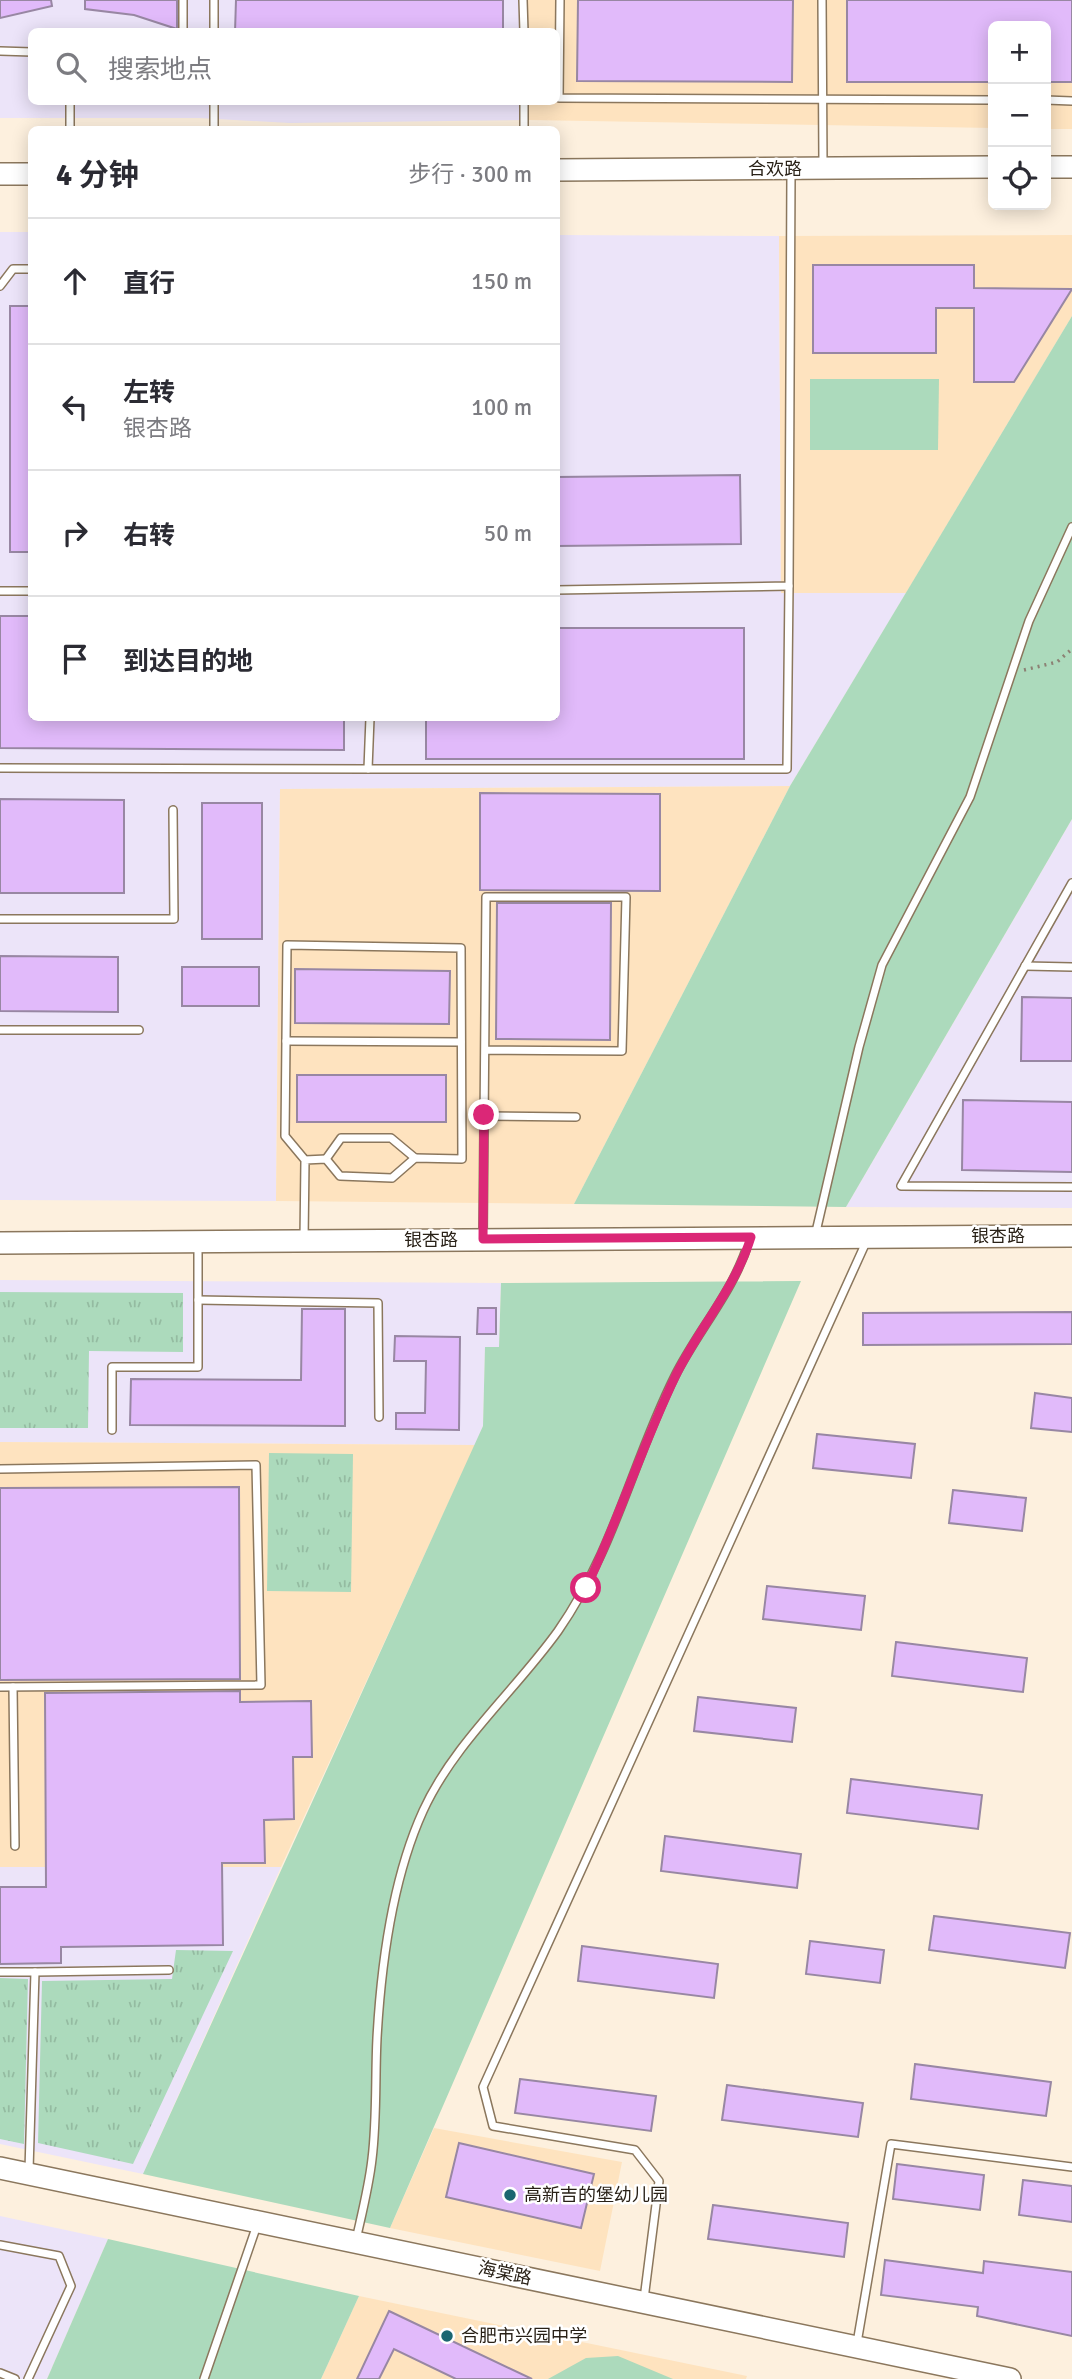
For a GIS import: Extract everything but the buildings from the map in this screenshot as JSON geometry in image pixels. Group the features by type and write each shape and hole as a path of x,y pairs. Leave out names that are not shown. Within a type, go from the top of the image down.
{"street":[{"name":"合欢路","path":"560,170 988,167"},
{"path":"1051,167 1072,167"},
{"path":"0,174 28,174"},
{"name":"银杏路","path":"0,1243 1072,1236"},
{"name":"海棠路","path":"0,2168 1010,2379"}],"lane":[{"path":"183,0 183,28"},
{"path":"214,0 214,28"},
{"path":"523,0 524,28"},
{"path":"560,0 560,28"},
{"path":"822,0 823,168"},
{"path":"0,51 28,52"},
{"path":"560,98 988,100"},
{"path":"1051,100 1072,101"},
{"path":"70,105 70,126"},
{"path":"214,105 214,126"},
{"path":"524,105 524,126"},
{"path":"0,768 787,769 791,168"},
{"path":"0,286 13,269 28,269"},
{"path":"815,1237 859,1047 882,965 970,797 1029,621 1072,527"},
{"path":"560,590 789,586"},
{"path":"0,591 28,591"},
{"path":"368,769 370,721"},
{"path":"0,919 174,919 173,810"},
{"path":"1072,883 901,1186 1072,1187"},
{"path":"483,1239 486,897 626,897 622,1051 485,1050"},
{"path":"304,1241 305,1160 285,1136 287,945 461,948 462,1159 415,1158 391,1138 341,1138 326,1159"},
{"path":"1025,966 1072,967"},
{"path":"0,1030 139,1030"},
{"path":"286,1041 461,1042"},
{"path":"484,1115 576,1117"},
{"path":"326,1159 340,1176 392,1178 415,1158"},
{"path":"305,1160 326,1159"},
{"path":"643,2302 659,2181 635,2150 493,2126 483,2087 869,1236"},
{"path":"355,2241 372,2158 377,2036 387,1954 397,1891 422,1812 451,1763 557,1632 586,1588 616,1525 675,1376 742,1265 751,1237"},
{"path":"112,1430 112,1367 198,1367 198,1241"},
{"path":"198,1300 378,1303 379,1417"},
{"path":"0,1469 256,1465 261,1685 0,1687"},
{"path":"13,1686 15,1846"},
{"path":"0,1972 169,1970"},
{"path":"29,2174 35,1972"},
{"path":"856,2347 891,2144 1072,2167"},
{"path":"204,2379 258,2221"},
{"path":"0,2245 60,2256 71,2286 28,2379"},
{"path":"0,2374 15,2379"}],"path":[{"path":"1010,672 1057,662 1072,649"}],"shaded area":[{"path":"0,0 528,0 528,28 28,28 28,105 529,105 529,120 290,123 199,118 0,118"},
{"path":"528,0 1072,0 1072,129 1051,129 1051,21 988,21 988,128 529,120 529,105 560,105 560,28 528,28"},
{"path":"0,232 28,232 28,721 560,721 560,235 779,236 781,593 906,593 790,786 280,789 276,1201 0,1200"},
{"path":"1072,235 1072,316 906,593 781,593 779,236"},
{"path":"790,786 574,1204 276,1201 280,789"},
{"path":"1072,819 1072,1208 846,1207"},
{"path":"0,1280 501,1283 499,1347 485,1348 483,1426 475,1445 0,1442"},
{"path":"0,1442 475,1445 281,1867 0,1867"},
{"path":"0,1867 281,1867 143,2174 0,2144"},
{"name":"高新吉的堡幼儿园","path":"434,2128 622,2162 600,2271 390,2228"},
{"path":"0,2216 108,2239 47,2379 0,2379"},
{"name":"合肥市兴园中学","path":"359,2296 747,2376 746,2379 321,2379"}],"green space":[{"path":"1072,316 1072,819 846,1207 574,1204 790,786"},
{"path":"810,379 939,379 938,450 810,450"},
{"path":"801,1281 390,2228 143,2174 483,1426 485,1347 499,1347 501,1283"},
{"path":"0,1292 183,1293 183,1352 89,1351 88,1428 0,1428"},
{"path":"269,1453 353,1454 351,1592 267,1591"},
{"path":"176,1950 233,1951 133,2164 38,2143 42,1981 172,1979"},
{"path":"0,1978 28,1979 24,2144 0,2139"},
{"path":"108,2239 359,2296 321,2379 47,2379"},
{"path":"618,2356 673,2379 548,2379 586,2358"}],"place":[{"name":"高新吉的堡幼儿园","path":"510,2195"},
{"name":"合肥市兴园中学","path":"447,2336"}],"route":[{"path":"484,1115 483,1239 751,1237 742,1265 675,1376 616,1525 586,1588"}]}
